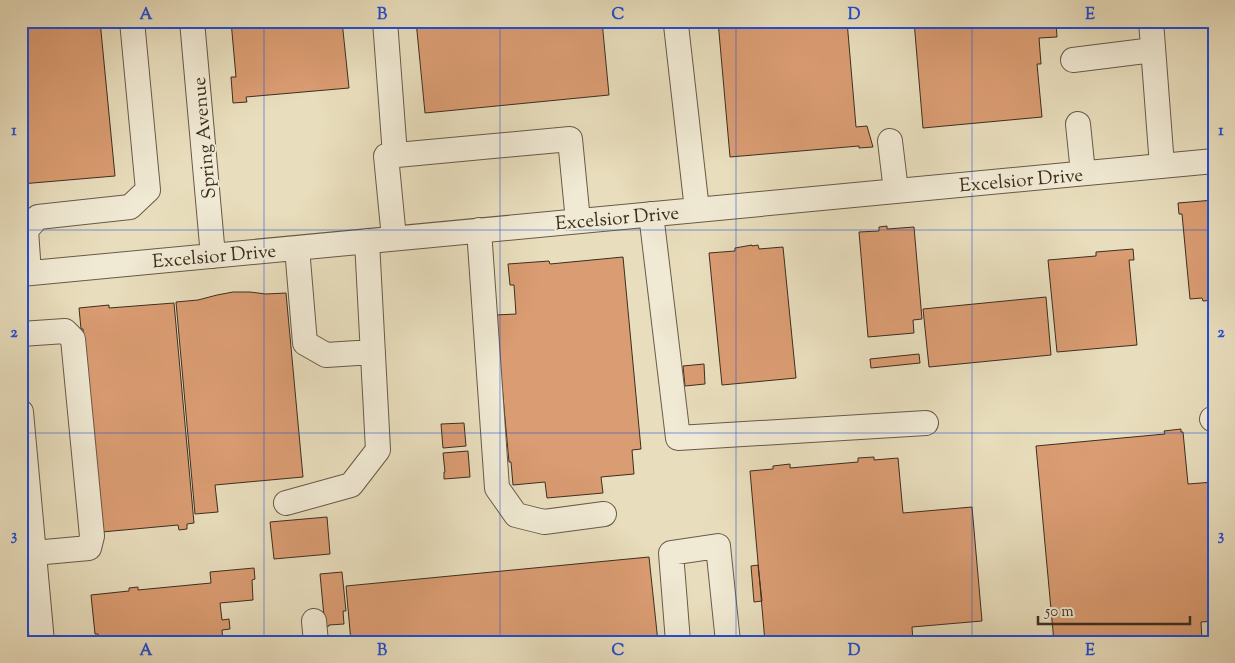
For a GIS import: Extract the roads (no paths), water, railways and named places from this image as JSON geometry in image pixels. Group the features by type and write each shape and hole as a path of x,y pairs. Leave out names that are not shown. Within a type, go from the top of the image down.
{"street":[{"path":"25,273 26,230 38,218 130,207 148,190 132,21"},
{"name":"Spring Avenue","path":"192,21 214,256"},
{"path":"385,21 396,155"},
{"path":"1152,21 1162,166"},
{"path":"676,24 697,210"},
{"path":"1073,60 1154,50"},
{"path":"1078,124 1083,173"},
{"path":"394,238 386,156 396,155 570,139 578,221"},
{"path":"890,141 896,191"},
{"name":"Excelsior Drive","path":"25,273 1214,161"},
{"path":"651,214 678,438 926,423"},
{"path":"479,230 497,488 516,515 535,520 544,522 604,514"},
{"path":"286,503 351,485 378,450 367,241"},
{"path":"298,248 305,343 326,355 373,352"},
{"path":"21,334 65,331 73,339 92,536 89,548 30,561"},
{"path":"21,412 30,561 42,642"},
{"path":"678,642 670,553 718,546 728,642"}]}
